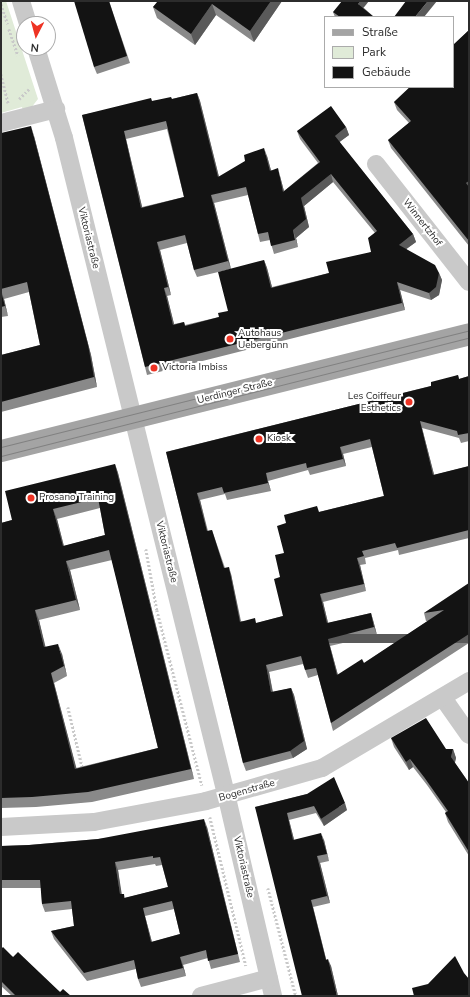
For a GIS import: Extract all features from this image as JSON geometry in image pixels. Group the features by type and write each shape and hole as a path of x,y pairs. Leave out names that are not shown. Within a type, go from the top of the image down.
{"main road":[{"name":"Uerdinger Straße","path":"1,451 469,334"}],"street":[{"path":"21,1 26,16"},
{"name":"Viktoriastraße","path":"39,56 56,109 227,798 273,996"},
{"path":"3,115 56,109"},
{"name":"Winnertzhof","path":"376,164 469,282"},
{"name":"Bogenstraße","path":"1,827 94,822 227,798 322,768 443,698 469,681"},
{"path":"443,698 469,735"},
{"path":"201,996 269,978"}],"path":[{"path":"1,74 9,102 3,115"},
{"path":"19,99 29,88"},
{"path":"144,542 157,610 206,801 250,983"},
{"path":"68,707 85,775"}],"green space":[{"path":"1,1 6,1 16,32 16,56 24,56 38,99 31,108 23,111 22,107 1,113"}],"building":[{"path":"74,1 109,1 127,56 94,67"},
{"path":"158,1 271,1 250,31 212,4 191,34 153,7"},
{"path":"342,1 361,1 358,4 373,16 339,16 333,12"},
{"path":"406,1 428,1 416,16 395,16"},
{"path":"469,30 469,181 466,183 469,187 469,241 388,140 411,121 394,102 409,88 454,88 454,44"},
{"path":"197,93 218,177 245,161 244,155 264,148 270,171 278,168 283,192 320,162 297,131 331,106 346,127 335,136 413,234 399,245 435,265 439,273 436,287 429,293 397,282 402,303 145,367 82,115 151,98 152,101 171,97 172,99","holes":["166,121 184,197 141,208 124,131","331,174 377,231 368,238 371,252 326,262 329,273 271,288 264,260 218,272 228,311 218,313 219,317 185,326 184,322 173,325 164,288 168,287 157,242 185,235 194,270 228,261 211,195 246,187 258,234 268,232 271,246 295,240 293,230 306,219 301,198"]},
{"path":"31,126 88,345 94,377 1,402 1,355 40,345 27,282 1,289 1,133"},
{"path":"1,291 5,306 1,307"},
{"path":"458,375 459,379 469,376 469,433 458,435 457,431 420,421 433,475 469,466 469,530 397,548 395,543 362,551 364,556 357,558 364,584 320,594 327,623 371,613 374,627 328,639 337,675 362,659 364,663 444,610 424,613 469,583 469,634 331,723 316,668 305,670 301,656 266,665 271,692 291,688 304,741 290,751 243,763 166,452 431,386 431,382","holes":["370,439 384,496 319,512 317,506 284,515 286,523 277,526 284,553 275,555 280,577 274,579 283,616 256,623 255,618 240,622 229,567 224,568 212,530 207,531 197,493 222,487 224,493 268,483 266,473 306,463 307,468 343,459 340,447"]},
{"path":"115,464 191,769 88,792 1,798 1,523 12,520 5,491","holes":["98,498 105,535 63,546 53,509","109,550 158,748 75,769 51,673 64,666 58,644 44,647 35,610 76,600 66,561"]},
{"path":"426,718 446,749 453,749 451,757 469,783 469,852 445,813 448,811 410,759 406,762 391,738"},
{"path":"334,777 345,803 321,819 314,806 287,813 293,840 321,833 327,854 317,856 327,896 311,900 326,960 328,959 337,996 302,996 255,807 307,794"},
{"path":"204,819 238,954 208,961 206,950 180,957 183,968 138,979 134,960 84,973 51,931 74,926 71,901 42,904 40,880 1,880 1,846 98,839","holes":["153,856 153,858 160,857 168,887 124,898 124,894 120,894 115,862","172,901 180,934 151,942 143,908"]},
{"path":"3,947 13,957 18,952 60,992 63,989 71,996 16,996 1,981 1,949"},
{"path":"455,956 469,979 469,996 414,996 412,988 428,984"}],"tram line":[{"path":"1,447 469,330"},
{"path":"1,456 469,338"}],"place":[{"name":"Autohaus Uebergünn","path":"230,339"},
{"name":"Victoria Imbiss","path":"154,368"},
{"name":"Les Coiffeur Esthetics","path":"409,402"},
{"name":"Kiosk","path":"259,439"},
{"name":"Prosano Training","path":"31,498"}]}
